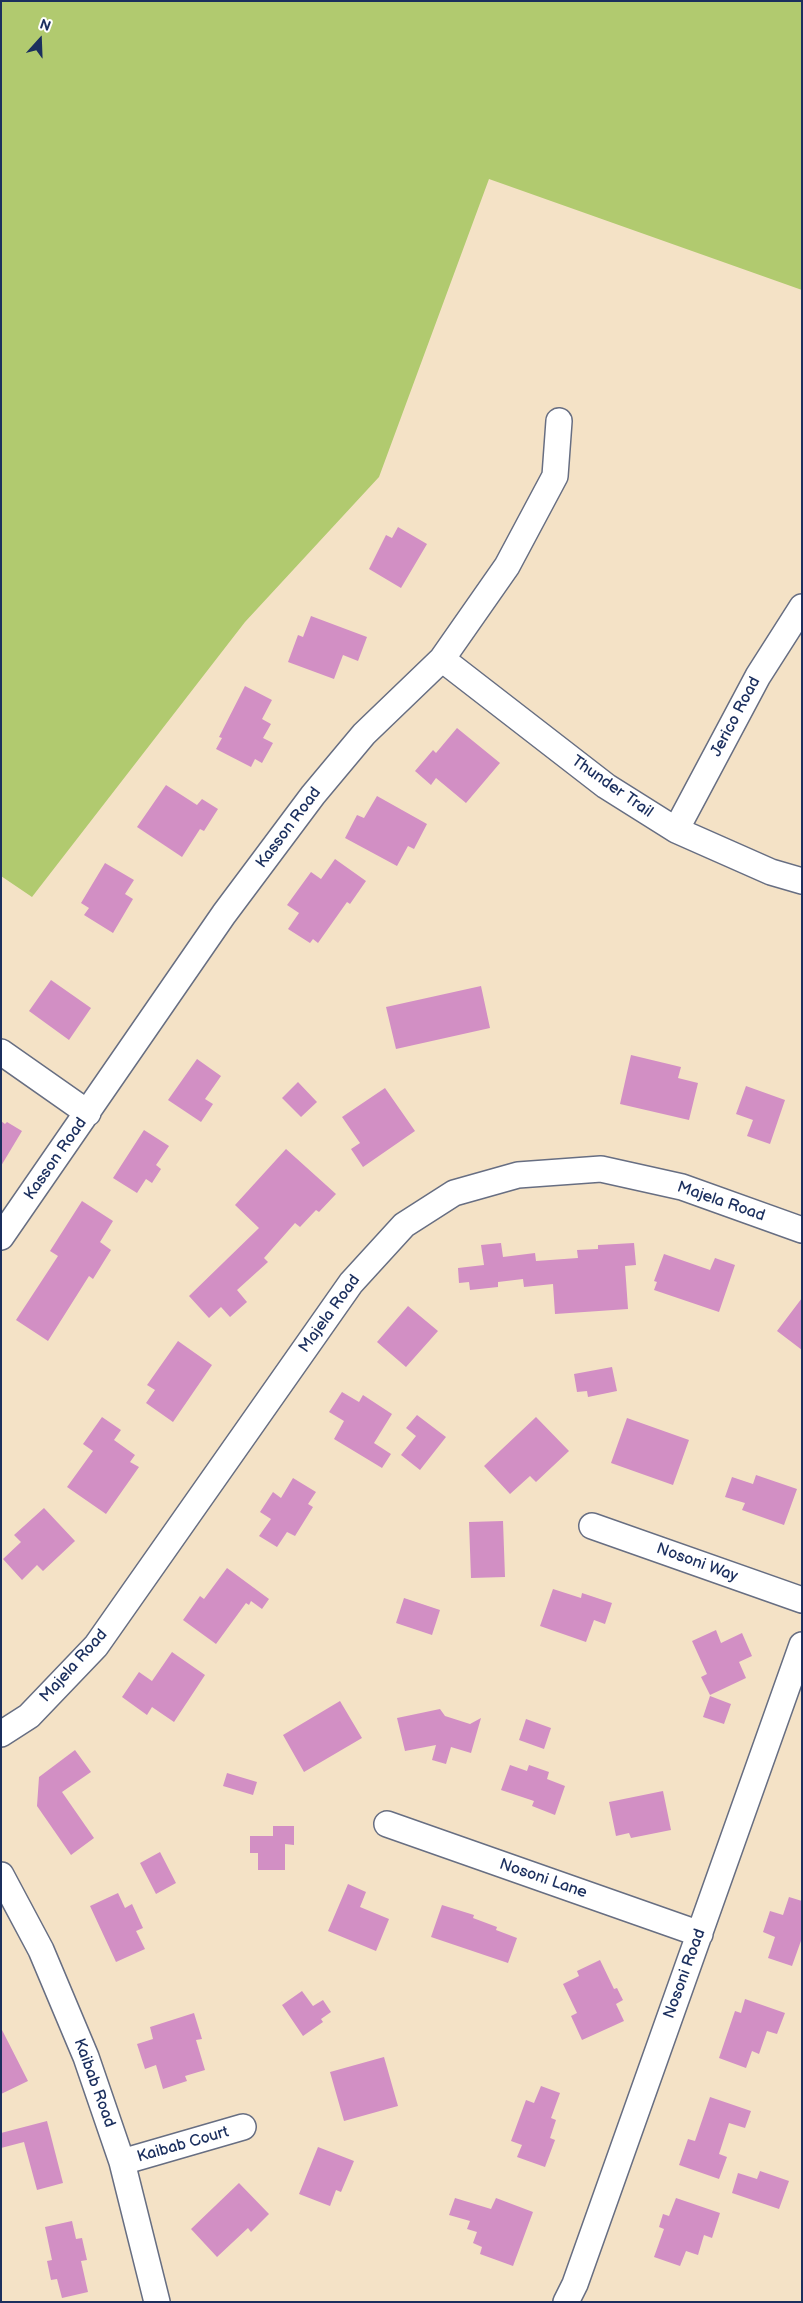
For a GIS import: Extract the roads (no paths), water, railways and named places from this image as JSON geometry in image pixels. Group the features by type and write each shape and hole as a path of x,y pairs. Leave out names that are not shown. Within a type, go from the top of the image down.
{"street":[{"name":"Kasson Road","path":"1,1237 224,914 313,795 364,734 442,659 507,566 555,476 560,420"},
{"name":"Jerico Road","path":"676,830 758,676 802,606"},
{"name":"Thunder Trail","path":"442,659 606,786 676,830 771,872 802,881"},
{"path":"1,1052 88,1113"},
{"name":"Majela Road","path":"1,1734 29,1716 96,1646 351,1283 404,1225 447,1197 458,1191 518,1175 601,1170 682,1186 802,1230"},
{"name":"Nosoni Way","path":"592,1526 802,1600"},
{"name":"Nosoni Road","path":"566,2302 575,2284 802,1645"},
{"name":"Nosoni Lane","path":"387,1824 700,1934"},
{"name":"Kaibab Road","path":"1,1875 42,1950 86,2057 122,2162 157,2302"},
{"name":"Kaibab Court","path":"122,2162 243,2127"}]}
